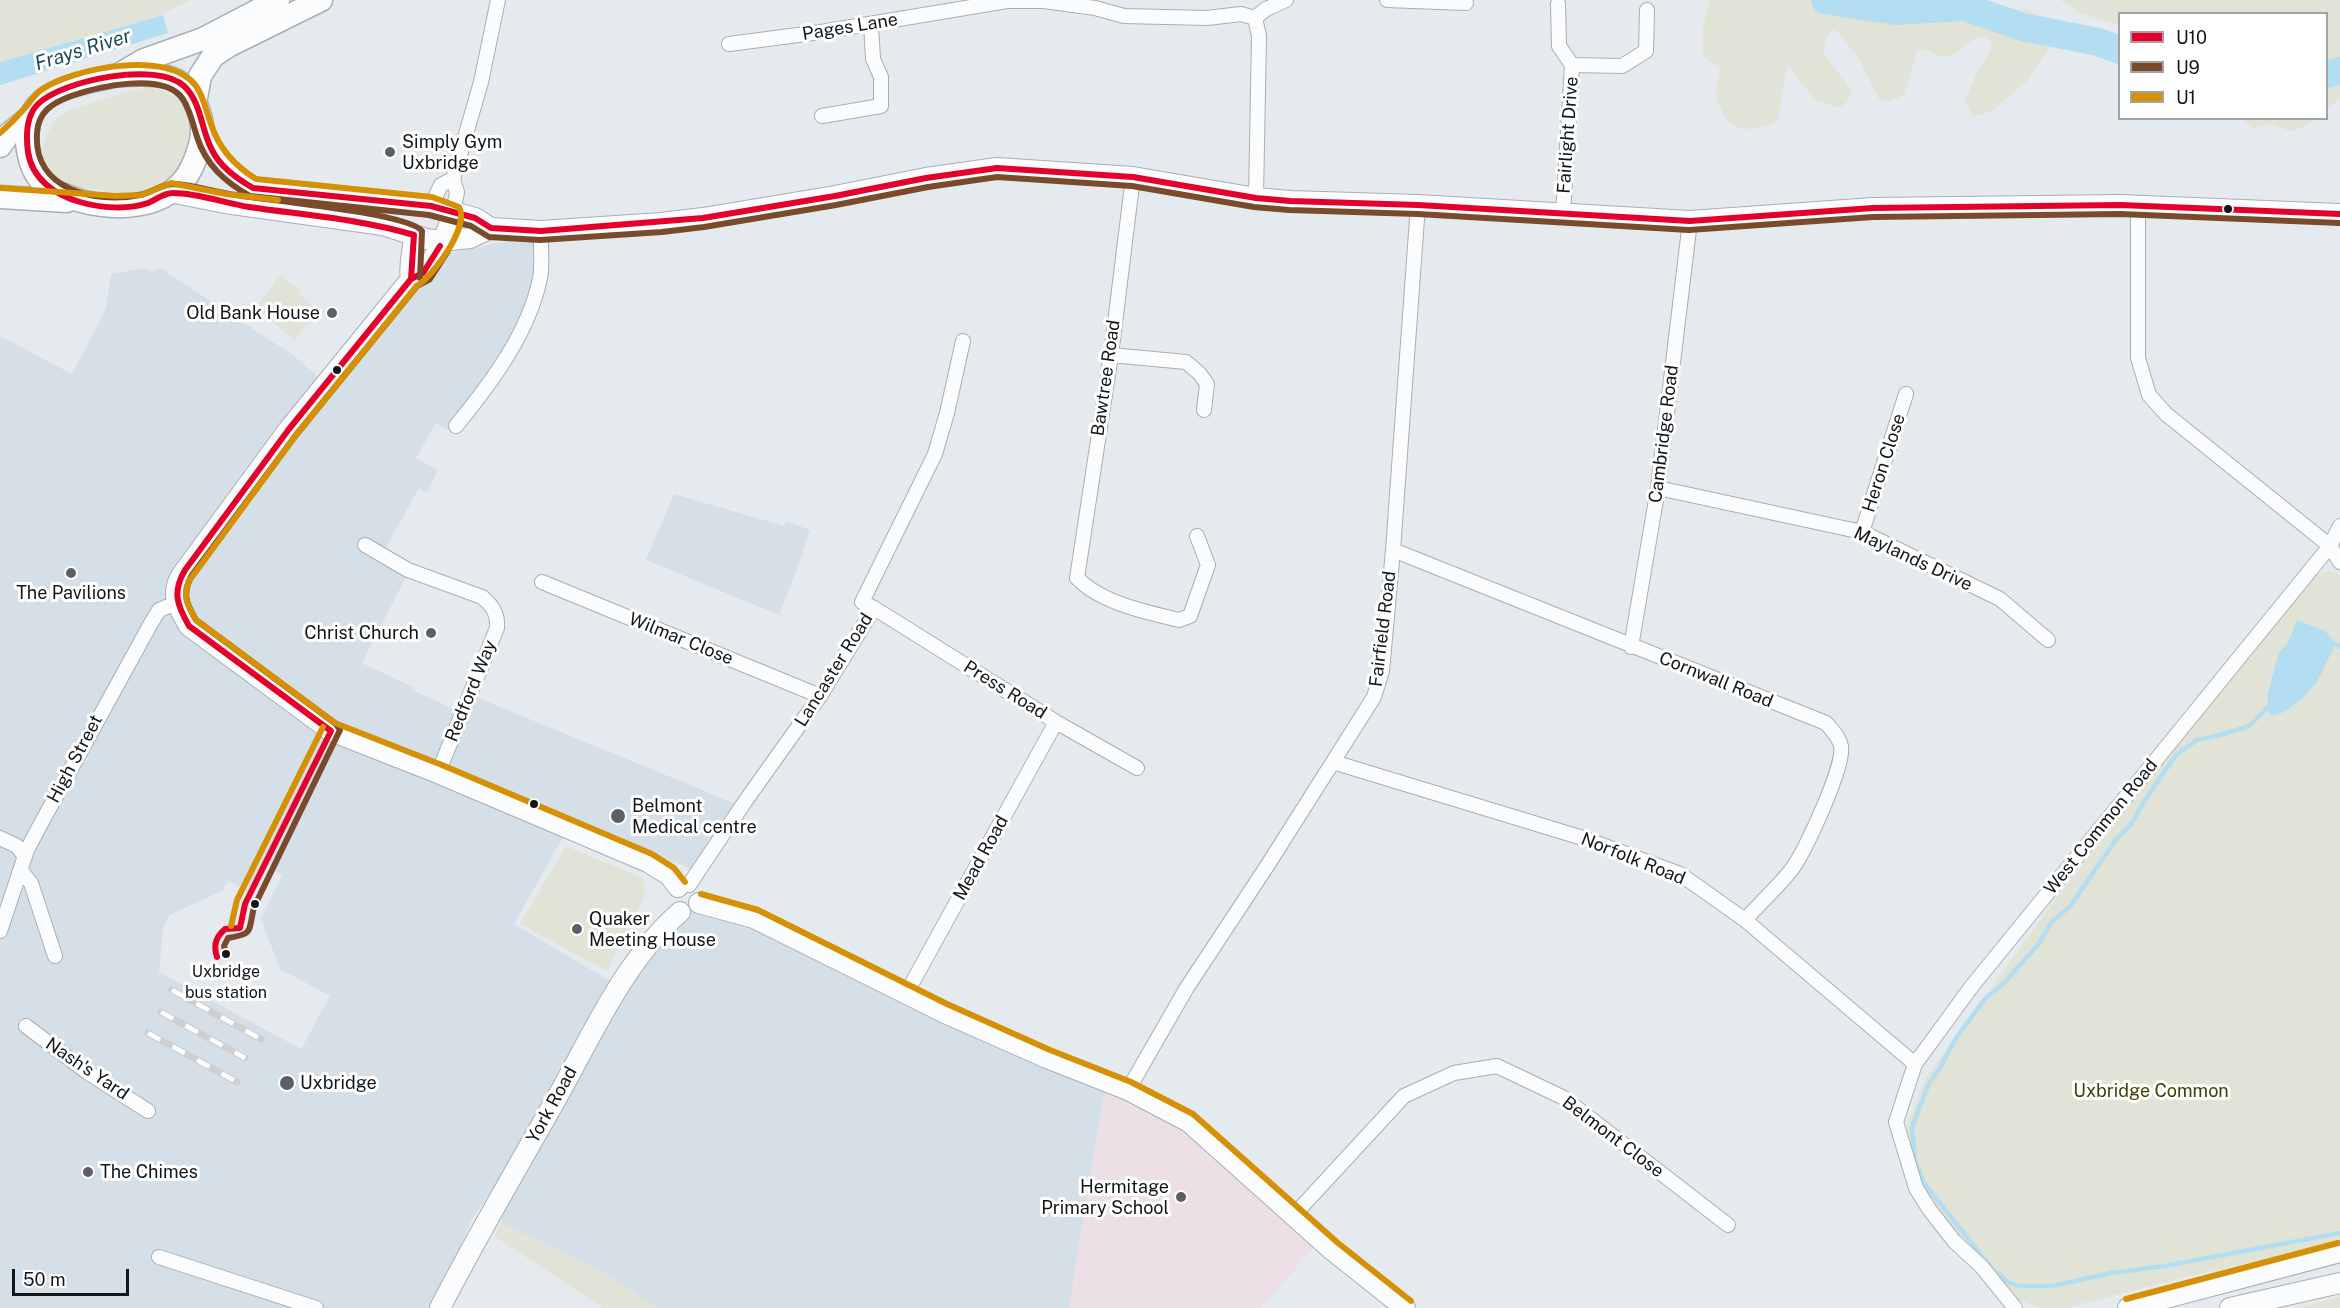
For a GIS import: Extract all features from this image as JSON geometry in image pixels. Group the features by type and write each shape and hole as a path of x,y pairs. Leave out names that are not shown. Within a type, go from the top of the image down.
{"main road":[{"path":"118,75 144,60 203,39 278,0"},
{"path":"195,103 201,76 218,52 321,0"},
{"path":"0,146 8,135 30,117 38,105 48,97 79,84 118,75 157,76 177,81 187,90 195,103 211,150 233,176 253,188 431,206 475,218 492,228 541,231 661,223 703,218 926,178 997,168 1133,177 1256,198 1690,221 1874,208 2138,206 2340,214"},
{"path":"30,117 27,138 30,165 48,188 80,202"},
{"path":"0,198 97,205 144,204 170,192 188,174 196,157 202,128"},
{"path":"170,192 225,203 383,225 426,239 443,241 470,238 492,228"},
{"path":"453,213 443,241 423,273 411,279 289,429 185,570 176,587 176,604 189,626 331,731 438,773 648,862 684,886 697,891 699,903"},
{"path":"411,279 409,268 414,235"},
{"path":"684,886 673,891 671,901 673,906 680,912 692,911 699,903"},
{"path":"699,903 754,918 906,994 1047,1058 1128,1090 1189,1122 1362,1275 1405,1308"},
{"name":"York Road","path":"440,1308 482,1226 619,987 645,949 665,925 680,912"},
{"path":"2128,1308 2340,1252"},
{"path":"2230,1308 2340,1283"}],"street":[{"path":"453,213 457,192 453,179 481,82 498,0"},
{"path":"1256,198 1259,36 1255,18 1266,9 1286,0"},
{"path":"1387,0 1466,3"},
{"name":"Pages Lane","path":"729,44 872,24 1007,1 1044,2 1095,8 1124,16 1207,18 1241,14 1255,18"},
{"path":"1558,4 1559,46 1572,65"},
{"name":"Fairlight Drive","path":"1563,215 1572,65 1622,66 1646,51 1647,10"},
{"path":"822,116 881,106 881,77 873,59 872,24"},
{"name":"Bawtree Road","path":"1133,177 1111,355 1077,578 1083,585 1110,599 1179,620 1190,616 1208,565 1197,536"},
{"path":"431,206 441,185 453,179"},
{"name":"Fairfield Road","path":"1128,1090 1186,989 1333,762 1374,697 1377,688 1382,671 1393,550 1418,205"},
{"path":"2138,206 2138,358 2149,395 2166,414 2330,546 2340,562"},
{"name":"Cambridge Road","path":"1631,646 1658,488 1690,221"},
{"path":"456,426 524,329 540,276 541,231"},
{"name":"Lancaster Road","path":"684,886 820,696 874,608 862,602 935,454 963,341"},
{"path":"1111,355 1186,362 1199,373 1207,384 1203,410"},
{"name":"Heron Close","path":"1862,532 1906,394"},
{"name":"Maylands Drive","path":"1658,488 1862,532 2000,599 2048,640"},
{"name":"West Common Road","path":"2015,1308 1982,1267 1954,1241 1916,1188 1896,1122 1915,1064 1972,986 2330,546 2340,526"},
{"name":"Redford Way","path":"365,545 408,570 482,597 490,603 496,613 497,628 438,773"},
{"name":"Cornwall Road","path":"1393,550 1826,723 1836,734 1841,745 1842,758 1809,838 1792,868 1745,920"},
{"name":"Wilmar Close","path":"542,582 820,696"},
{"name":"High Street","path":"0,931 23,864 38,829 79,751 159,610 176,604"},
{"name":"Press Road","path":"874,608 1056,722 1137,768"},
{"name":"Mead Road","path":"906,994 1056,722"},
{"name":"Norfolk Road","path":"1333,762 1586,839 1680,874 1745,920 1915,1064"},
{"path":"0,838 17,846 55,956"},
{"name":"Nash's Yard","path":"26,1026 87,1072 148,1111"},
{"name":"Belmont Close","path":"1294,1215 1404,1096 1454,1073 1497,1066 1564,1098 1728,1225"},
{"path":"159,1257 316,1308"}],"shaded area":[{"path":"533,235 537,275 520,328 471,405 448,430 436,423 416,458 438,470 427,492 419,488 384,551 411,567 362,663 413,687 412,690 463,713 471,695 741,806 702,873 447,772 567,830 514,924 622,988 687,915 697,909 699,904 1106,1083 1069,1308 657,1308 605,1273 501,1223 510,1180 549,1110 472,1219 436,1308 324,1308 275,1291 309,1308 0,1308 0,336 72,374 106,309 111,274 145,268 152,272 160,268 293,355 324,382 440,253 452,253","holes":["265,864 282,875 261,919 280,969 330,996 301,1049 159,972 163,928 170,915 223,890 228,880 250,893"]},
{"path":"674,494 784,526 786,521 810,530 779,615 646,560"},
{"name":"Hermitage Primary School","path":"1106,1083 1189,1122 1321,1240 1261,1308 1069,1308"}],"green space":[{"path":"0,0 191,0 159,16 0,62"},
{"path":"1710,0 1957,0 1965,12 1978,16 2006,15 2028,9 2051,24 2053,43 2028,80 1992,111 1973,117 1965,101 1976,74 1991,50 1991,41 1982,36 1949,56 1917,50 1905,95 1887,102 1879,99 1858,57 1835,29 1828,34 1823,52 1851,93 1847,102 1840,108 1814,99 1787,64 1778,120 1757,128 1740,128 1732,124 1721,108 1717,93 1720,67 1708,59 1703,51 1703,28"},
{"path":"2060,0 2340,0 2340,99 2328,108 2328,12 2118,12 2118,25 2080,13"},
{"path":"145,88 163,91 174,96 192,121 186,169 145,197 66,185 52,179 44,164 42,146 57,118 67,111"},
{"path":"2244,120 2313,120 2299,129 2290,131 2271,124 2252,128"},
{"path":"280,275 301,291 299,294 315,308 311,314 312,319 294,340 256,307"},
{"name":"Uxbridge Common","path":"2329,571 2340,575 2340,1242 2182,1278 2066,1308 2039,1308 2002,1293 1916,1188 1906,1126 1927,1076 2053,903 2302,587 2316,575"},
{"path":"566,846 643,878 645,896 607,971 520,924"},
{"path":"501,1223 605,1273 657,1308 603,1308 494,1236"},
{"path":"2340,1297 2340,1308 2297,1308"}],"water":[{"path":"163,15 168,33 0,85 0,62"},
{"path":"2297,620 2325,631 2336,644 2318,680 2308,693 2287,710 2271,716 2267,708 2268,694 2277,659 2280,651 2288,643"}],"waterway":[{"name":"Frays River","path":"1825,0 1895,11 1964,7 2023,27 2098,42 2118,49"},
{"name":"Frays River","path":"2328,74 2340,71"},
{"path":"2336,644 2340,647"},
{"path":"2267,708 2249,726 2197,740 2176,755 2132,823 2115,841 2071,905 2052,922 2037,946 2004,983 1985,999 1956,1038 1929,1083 1912,1127 1915,1161 1924,1183 1993,1270 2008,1282 2018,1286 2053,1286 2111,1273 2165,1266 2340,1233"}],"railway":[{"path":"172,990 261,1039"},
{"path":"161,1012 245,1058"},
{"path":"148,1033 237,1082"}],"transit line":[{"name":"U1","path":"0,133 38,92 56,82 97,69 120,66 144,65 165,68 183,75 196,86 203,99 214,133 223,149 241,168 256,179 432,197 459,207 461,215 459,226 441,261 417,286 296,435 189,581 186,591 188,606 196,620 335,723 442,765 652,854 674,868 685,882"},
{"name":"U10","path":"411,279 414,235 394,230 353,221 249,207 182,193 169,193 148,203 123,207 96,206 71,199 46,184 30,162 27,133 31,114 38,104 50,95 88,81 133,74 171,79 190,92 214,154 223,166 253,188 431,206 475,218 491,228 541,231 703,218 926,178 997,168 1133,177 1256,198 1290,201 1418,205 1690,221 1873,208 2120,205 2340,214"},
{"name":"U9","path":"420,278 422,231 411,224 391,218 236,195 174,184 144,194 122,197 104,197 70,189 56,180 45,168 38,152 37,133 40,119 52,105 82,92 130,84 161,85 174,90 183,99 201,147 211,164 232,185 250,196 429,215 471,226 489,237 540,240 704,227 997,177 1132,186 1254,207 1289,210 1418,214 1689,230 1873,217 2120,214 2340,223"},
{"name":"U1","path":"1,188 116,196 142,195 171,183 226,194 278,200"},
{"name":"U10","path":"217,957 215,949 217,938 225,929 240,928 245,904 331,731 189,626 179,605 178,585 185,570 289,429 411,279 423,273 440,246"},
{"name":"U9","path":"226,954 224,946 228,938 242,935 250,927 254,907 340,730 336,724 196,620 186,598 187,587 192,575 296,435 417,286 430,279 448,251"},
{"name":"U1","path":"231,926 237,900 323,727"},
{"name":"U1","path":"701,894 758,910 947,1004 1050,1050 1131,1082 1193,1114 1338,1243 1411,1301"},
{"name":"U1","path":"2126,1299 2338,1243"}],"place":[{"name":"Simply Gym Uxbridge","path":"390,152"},
{"name":"Old Bank House","path":"332,313"},
{"name":"The Pavilions","path":"71,573"},
{"name":"Christ Church","path":"431,633"},
{"name":"Belmont Medical centre","path":"618,816"},
{"name":"Quaker Meeting House","path":"577,929"},
{"name":"Uxbridge bus station","path":"226,954"},
{"name":"Uxbridge","path":"287,1083"},
{"name":"The Chimes","path":"88,1172"},
{"name":"Hermitage Primary School","path":"1181,1197"}]}
